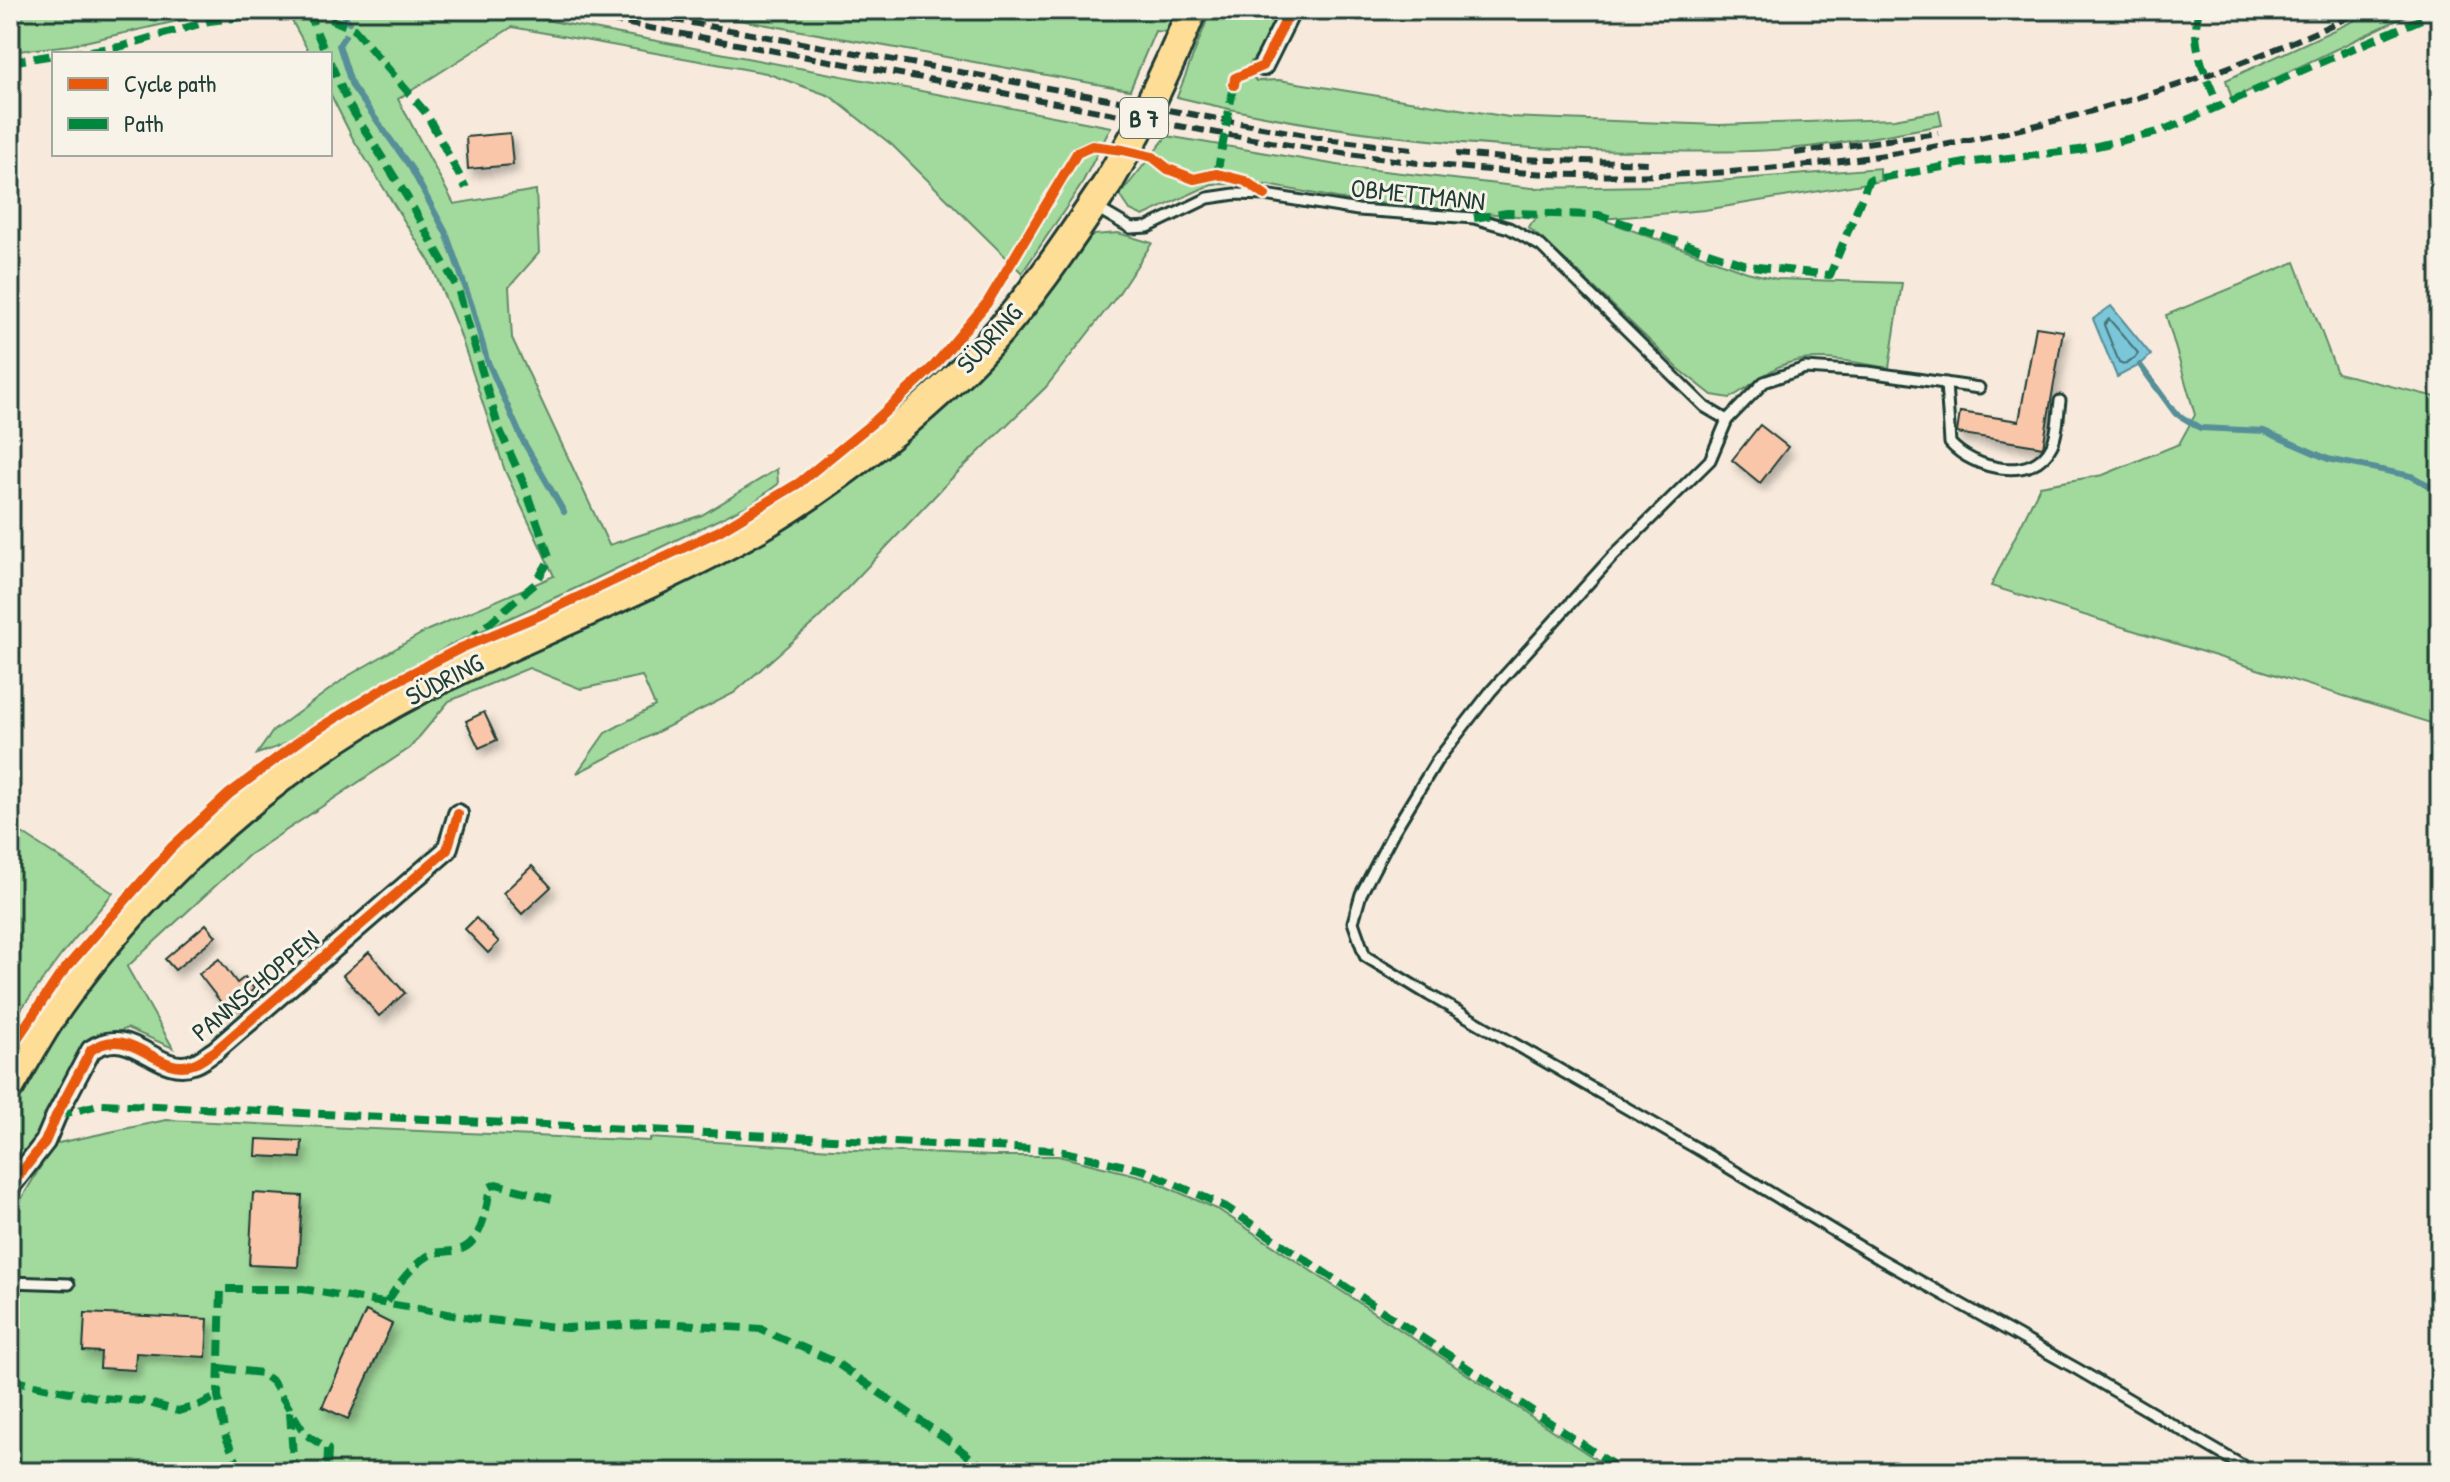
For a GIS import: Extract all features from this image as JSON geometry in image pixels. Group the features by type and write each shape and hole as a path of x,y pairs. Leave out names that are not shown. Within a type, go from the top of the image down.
{"main road":[{"name":"SÜDRING","path":"10,1086 59,1006 110,939 170,876 253,800 319,751 422,688 666,575 759,527 837,474 917,411 987,346 1055,261 1137,132 1192,10"}],"street":[{"path":"1263,66 1291,10"},
{"name":"PANNSCHOPPEN","path":"10,1187 45,1142 91,1050 100,1044 130,1043 176,1065 192,1065 215,1051 447,850 458,814"}],"lane":[{"name":"OBMETTMANN","path":"1100,194 1131,228 1148,227 1208,198 1235,194 1265,195 1358,210 1474,218 1509,228 1541,246 1705,407 1727,420"},
{"path":"1979,388 1868,372 1805,368 1764,382 1727,420 1710,460 1613,556 1491,691 1436,762 1394,831 1361,894 1353,922 1365,956 1698,1149 1880,1259 2253,1472"},
{"path":"1946,383 1950,443 1967,458 1996,467 2025,468 2036,462 2052,445 2060,401"},
{"path":"10,1282 69,1284"}],"green space":[{"path":"10,10 243,10 71,45 10,52"},
{"path":"286,10 493,10 1111,127 1080,187 1022,273 892,145 830,96 766,73 512,27 398,99 454,204 536,190 539,253 509,287 512,338 609,545 702,515 777,469 778,484 751,504 450,645 280,746 257,754 273,731 348,676 428,630 554,576 505,471 459,331 431,264 352,137 332,97 332,52 309,52"},
{"path":"684,10 1178,10 1169,32 1155,31 1130,90"},
{"path":"1211,10 1283,10 1270,36 1246,69 1256,81 1279,80 1509,117 1719,125 1894,119 1939,111 1942,125 1802,148 1695,152 1533,148 1354,131 1177,97"},
{"path":"2377,10 2418,10 2232,99 2226,80"},
{"path":"1167,136 1349,167 1532,188 1656,186 1880,168 1880,181 1705,210 1601,219 1747,272 1777,279 1902,283 1889,368 1833,360 1804,360 1778,367 1730,398 1712,395 1679,369 1528,227 1537,218 1347,200 1268,185 1212,184 1143,216 1130,210 1120,195"},
{"path":"1118,233 1152,243 1117,296 1046,387 949,481 819,618 734,693 577,773 605,733 655,706 642,676 581,689 529,668 449,701 410,748 249,855 127,967 173,1048 127,1028 87,1045 39,1132 10,1172 10,1116 73,1005 128,932 196,866 297,781 410,708 761,539 1084,242 1094,235"},
{"path":"2295,262 2337,373 2440,398 2440,726 1991,586 2040,486 2103,475 2179,444 2195,415 2166,315"},
{"path":"22,833 113,893 10,1024 10,848"},
{"path":"166,1120 650,1141 650,1138 992,1156 1058,1156 1144,1177 1219,1210 1615,1472 10,1472 10,1218 54,1144"}],"water":[{"path":"2111,306 2151,355 2140,365 2117,377 2093,319"}],"building":[{"path":"510,133 513,165 468,169 466,137"},
{"path":"2036,327 2063,331 2043,447 1957,433 1960,412 2019,421"},
{"path":"1760,425 1788,447 1760,483 1732,460"},
{"path":"484,712 497,740 479,748 466,721"},
{"path":"532,866 551,887 522,914 503,893"},
{"path":"476,918 499,942 488,953 465,929"},
{"path":"206,924 216,936 175,970 165,959"},
{"path":"369,952 405,993 379,1016 343,975"},
{"path":"219,959 237,983 245,977 254,989 227,1010 199,974"},
{"path":"257,1139 302,1141 301,1158 256,1156"},
{"path":"253,1193 302,1196 298,1267 249,1265"},
{"path":"366,1311 392,1324 348,1419 322,1407"},
{"path":"85,1313 208,1319 206,1357 136,1353 135,1370 100,1368 101,1352 83,1351"}],"waterway":[{"path":"340,10 349,22"},
{"path":"345,36 339,45 352,86 411,168 446,233 487,360 523,441 564,512"},
{"path":"2140,365 2175,413 2200,428 2264,431 2328,459 2411,476 2440,491"}],"railway":[{"path":"556,10 1322,150 1516,172 1622,175 1730,172 1840,161 1950,144 2058,120 2164,89 2266,53 2363,10"},
{"path":"620,10 1333,140 1412,149"},
{"path":"1795,153 1938,133"},
{"path":"1456,154 1651,163"}],"marked path":[{"path":"81,52 119,47 209,21 299,10"},
{"path":"307,10 325,52"},
{"path":"308,10 354,29 426,113 466,188"},
{"path":"2199,10 2196,23 2198,47 2219,107"},
{"path":"1474,218 1507,213 1599,215 1750,266 1830,275 1869,180 1965,163 2079,150 2159,132 2440,11"},
{"path":"10,62 52,55"},
{"path":"332,67 349,105 407,197 458,289 498,426 523,482 550,559 535,584 474,636"},
{"path":"1217,174 1235,79"},
{"path":"56,1116 102,1104 1055,1150 1143,1170 1226,1207 1624,1472"},
{"path":"387,1302 422,1260 435,1253 458,1250 473,1241 482,1224 490,1187 496,1184 556,1200"},
{"path":"241,1472 225,1435 218,1396 221,1289 303,1289 470,1318 567,1328 664,1323 761,1329 835,1362 989,1472"},
{"path":"220,1368 261,1373 273,1382 305,1434 328,1449 327,1472"},
{"path":"10,1380 99,1398 142,1401 178,1411 218,1396"},
{"path":"290,1412 294,1472"}],"cycle path":[{"path":"1234,85 1235,78 1263,66 1291,10"},
{"path":"10,1049 60,975 171,848 229,794 305,737 391,684 461,648 538,616 719,531 799,483 875,421 934,366 987,303 1077,153 1092,146 1123,150 1153,157 1168,169 1194,179 1217,174 1245,181 1265,195"},
{"path":"10,1187 45,1142 91,1050 106,1043 119,1042 180,1066 202,1060 447,850 458,814"}]}
